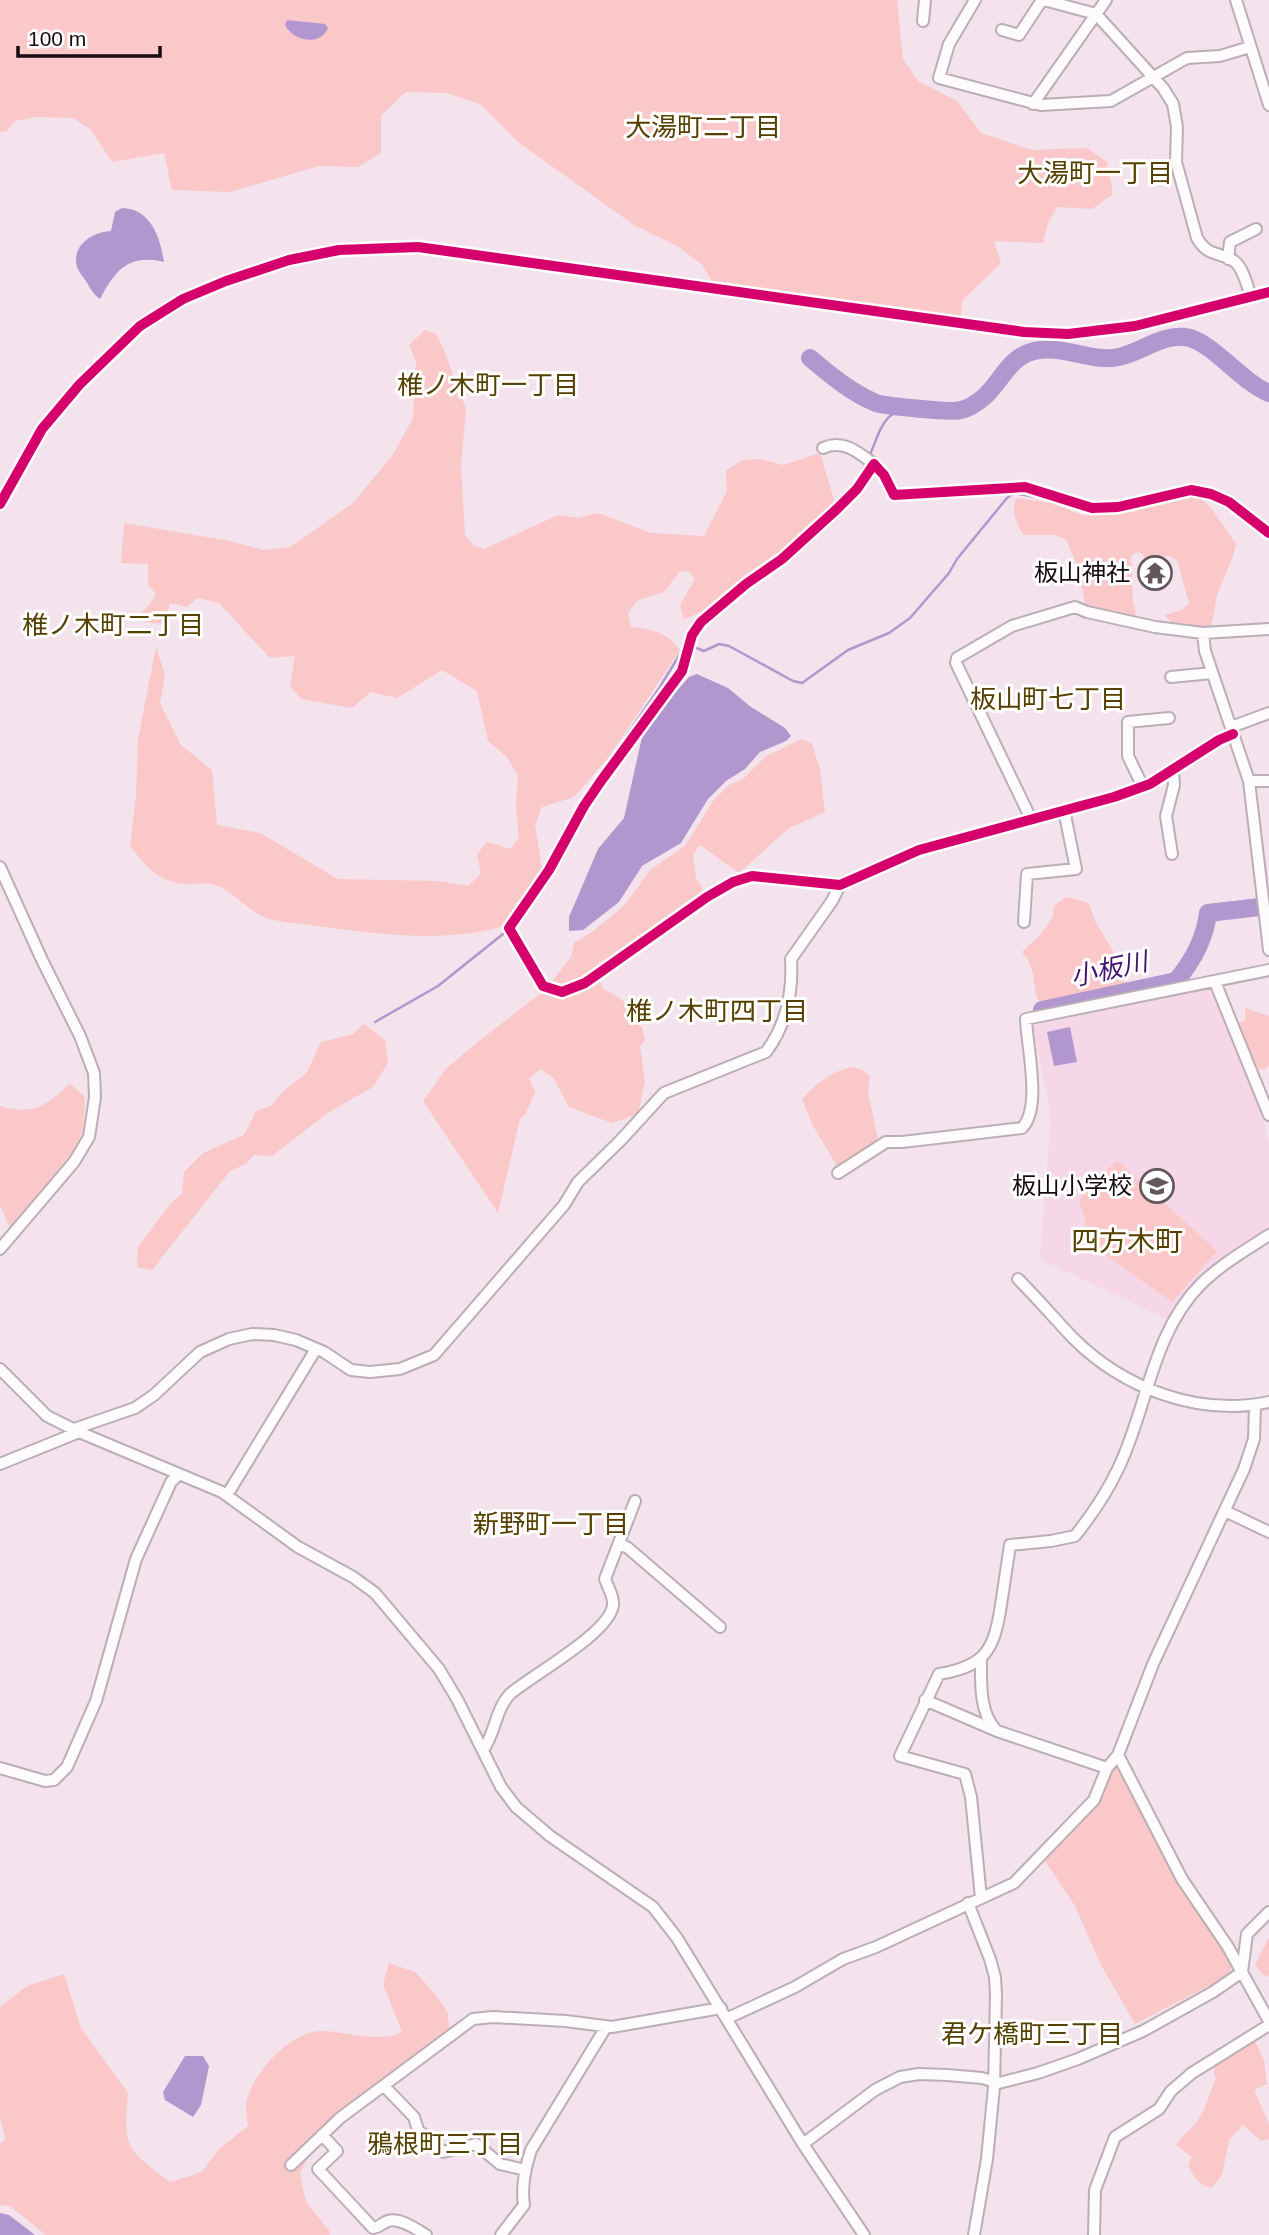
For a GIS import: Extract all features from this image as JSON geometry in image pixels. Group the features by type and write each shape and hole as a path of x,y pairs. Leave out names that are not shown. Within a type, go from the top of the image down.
{"street":[{"path":"923,21 925,0"},
{"path":"975,0 948,44 939,78 1041,106 1111,101 1194,56 1220,56 1250,47"},
{"path":"1002,30 1019,34 1043,0 1096,14 1153,77 1173,104 1177,127 1176,162 1197,238 1210,253 1228,259 1239,267 1251,296"},
{"path":"1033,104 1106,0"},
{"path":"1236,0 1269,106"},
{"path":"1228,259 1230,242 1256,229"},
{"path":"0,505 42,429 80,384 140,326 183,299 226,281 289,260 339,250 418,247 1024,332 1068,334 1135,326 1269,292"},
{"path":"823,448 836,444 846,446 874,464 884,475 894,495 1025,487 1093,508 1118,507 1192,490 1229,502 1269,533"},
{"path":"874,464 857,489 837,509 782,559 746,584 701,622 692,635 682,671 584,806 550,870 509,928 543,986 562,992 585,983 707,897 733,882 752,876 840,885 919,850 1143,787 1161,779 1232,731 1269,713"},
{"path":"1031,819 956,663 957,659 1012,626 1075,607 1155,627 1203,634 1269,629"},
{"path":"1203,634 1205,651 1249,781 1269,950"},
{"path":"1171,677 1212,673"},
{"path":"1143,787 1128,756 1128,722 1169,718"},
{"path":"1172,854 1166,816 1174,785 1173,771"},
{"path":"1249,781 1269,781"},
{"path":"1024,922 1027,874 1076,869 1064,810"},
{"path":"0,867 80,1036 94,1073 95,1097 89,1137 74,1162 0,1249"},
{"path":"0,1464 135,1408 154,1395 200,1352 229,1339 251,1334 274,1335 316,1349 351,1370 370,1372 400,1369 435,1355 564,1205 578,1182 664,1093 766,1052 791,999 791,959 832,901 840,885"},
{"path":"838,1173 886,1142 1022,1128 1028,1121 1032,1103 1026,1018 1269,970"},
{"path":"1215,982 1269,1115"},
{"path":"981,1898 971,1797 965,1774 900,1756 939,1674 960,1670 981,1658 996,1636 1010,1545 1075,1536 1118,1469 1170,1327 1199,1286 1224,1265 1269,1235"},
{"path":"1018,1279 1074,1338 1113,1371 1147,1390 1206,1405 1255,1405 1269,1402"},
{"path":"227,1495 316,1349"},
{"path":"0,1369 47,1416 227,1495 298,1547 366,1585 383,1601 439,1669 501,1787 525,1816 653,1907 677,1938 803,2144 864,2235"},
{"path":"291,2165 340,2118 473,2019 494,2017 566,2021 606,2027 724,2013 795,1987 843,1959 909,1932 1014,1883 1094,1800 1107,1768 1118,1755 1153,1664 1250,1454 1254,1439 1255,1405"},
{"path":"0,1769 54,1780 67,1767 96,1701 141,1544 171,1482 179,1474"},
{"path":"483,1750 492,1738 502,1703 510,1694 575,1647 607,1619 613,1604 605,1579 635,1501"},
{"path":"1225,1511 1269,1532"},
{"path":"620,1544 648,1564 720,1627"},
{"path":"981,1658 987,1720 997,1731"},
{"path":"925,1700 997,1731 1107,1768"},
{"path":"1094,2235 1095,2190 1115,2137 1159,2109 1171,2091 1192,2073 1269,2023 1242,1972 1182,1879 1118,1755"},
{"path":"968,1903 995,1977 994,2081 987,2159 974,2235"},
{"path":"803,2144 875,2090 900,2077 919,2074 947,2075 999,2082 1038,2073 1112,2046 1143,2031 1213,1992 1242,1972 1247,1934 1269,1912"},
{"path":"501,2235 524,2205 525,2170 531,2150 606,2027"},
{"path":"384,2086 414,2117 418,2130 437,2149 443,2152 476,2144 499,2164 525,2170"},
{"path":"322,2135 337,2151 318,2169 373,2228 389,2220 396,2220 426,2235"}],"shaded area":[{"path":"0,0 897,0 903,59 918,81 957,101 981,133 1032,150 1087,148 1107,162 1113,194 1092,209 1057,207 1048,223 1043,243 994,241 1001,263 962,301 961,316 712,281 702,265 679,247 634,225 518,142 480,104 446,93 406,92 381,116 381,153 358,167 319,166 230,192 172,190 164,153 112,162 91,130 73,118 37,117 15,121 7,131 0,132"},
{"path":"287,20 325,24 328,28 319,38 306,40 289,31 285,25"},
{"path":"122,208 140,213 147,219 157,234 164,262 141,260 125,266 112,279 100,299 78,269 77,252 91,237 111,231 115,212"},
{"path":"425,330 435,333 444,350 466,409 461,465 465,535 473,545 484,549 558,515 578,518 598,513 651,533 704,536 727,491 726,471 742,460 760,459 783,465 820,453 835,503 778,554 700,613 684,619 680,605 695,579 690,572 680,571 664,592 638,600 628,613 631,627 658,632 670,639 680,650 608,758 574,797 542,807 535,825 542,868 507,925 461,934 413,936 270,919 254,912 219,886 166,880 147,866 130,846 136,795 138,739 156,647 165,674 160,703 181,745 212,770 217,825 260,833 338,879 438,881 468,886 481,874 477,854 487,842 511,849 519,837 516,805 518,776 507,757 488,741 477,691 442,670 397,698 371,692 352,708 301,699 290,686 295,656 270,658 219,603 197,598 187,607 170,603 164,624 144,622 141,613 156,594 148,585 148,564 121,563 124,523 225,540 264,550 290,547 352,504 392,456 413,418 416,361 409,345"},
{"path":"1199,496 1211,508 1236,544 1217,595 1209,630 1178,625 1165,615 1182,610 1189,603 1177,560 1168,556 1147,561 1142,554 1136,552 1131,556 1136,615 1133,618 1090,609 1085,605 1078,568 1066,539 1054,535 1023,535 1014,513 1016,498 1051,503 1082,515 1095,515 1132,512 1173,498"},
{"path":"697,674 728,688 751,707 785,728 791,736 786,741 760,752 745,769 726,781 708,799 681,843 642,866 619,902 583,930 569,931 569,917 598,849 624,818 644,728 689,677"},
{"path":"802,739 812,744 820,769 825,812 789,828 739,873 700,845 693,854 696,878 704,891 605,964 600,982 604,990 612,993 631,1009 645,1040 640,1046 645,1082 638,1114 612,1123 569,1107 554,1079 541,1069 529,1078 535,1092 526,1113 520,1119 498,1213 423,1101 446,1069 545,990 571,957 574,943 625,905 650,870 685,846 713,801 729,785 743,779 766,756"},
{"path":"1066,897 1089,903 1095,921 1113,951 1127,990 1041,1007 1030,965 1022,952 1041,934 1053,917 1054,906"},
{"name":"板山小学校","path":"1210,988 1263,1118 1269,1144 1269,1228 1218,1262 1191,1288 1168,1320 1040,1259 1051,1117 1033,1025"},
{"path":"1245,1008 1269,1016 1269,1065 1265,1069 1257,1069 1238,1023 1245,1020"},
{"path":"364,1024 385,1040 388,1063 373,1087 329,1112 272,1156 254,1155 246,1164 230,1171 152,1270 137,1267 138,1247 170,1204 182,1193 184,1172 203,1153 244,1135 256,1111 271,1106 283,1091 306,1074 321,1042 353,1034"},
{"path":"1070,1027 1077,1062 1054,1066 1047,1032"},
{"path":"852,1067 863,1070 870,1077 868,1092 878,1140 837,1166 812,1124 802,1099 824,1079"},
{"path":"70,1084 85,1097 83,1130 76,1148 10,1228 0,1205 0,1106 22,1110 39,1107"},
{"path":"1117,1160 1217,1251 1172,1302 1093,1246 1079,1200"},
{"path":"1119,1766 1174,1870 1231,1960 1232,1967 1228,1976 1135,2024 1101,1965 1075,1906 1044,1859 1102,1799 1112,1768"},
{"path":"1269,1937 1269,1975 1265,1977 1255,1965"},
{"path":"389,1963 415,1972 435,1994 448,2013 449,2031 322,2128 300,2173 306,2202 330,2232 329,2235 46,2235 10,2206 0,2205 0,2144 5,2139 0,2116 0,2007 27,1986 64,1974 81,2028 128,2093 126,2126 131,2146 144,2162 170,2182 202,2172 219,2149 248,2126 246,2109 251,2088 275,2055 297,2038 321,2031 372,2037 402,2032 383,1984"},
{"path":"1255,2041 1264,2060 1267,2084 1254,2090 1269,2124 1269,2139 1261,2141 1243,2125 1229,2140 1222,2175 1212,2188 1203,2185 1195,2177 1188,2165 1192,2157 1176,2145 1203,2111 1216,2079 1215,2064 1229,2053"},
{"path":"185,2056 203,2056 209,2066 201,2105 193,2117 165,2100 163,2092"},
{"path":"0,2213 9,2215 35,2235 0,2235"}],"waterway":[{"path":"810,358 850,389 876,403 955,411 979,401 1012,364 1034,351 1045,349 1098,358 1119,357 1168,338 1185,337 1205,345 1258,388 1269,393"},
{"path":"869,457 881,428 891,415 898,411 920,408"},
{"path":"858,479 866,463"},
{"path":"694,647 704,651 719,644 729,646 793,681 802,683 848,650 889,633 910,618 1007,498 1014,493 1042,498"},
{"path":"611,758 660,687 680,654 688,633"},
{"path":"589,789 603,769"},
{"name":"小板川","path":"1042,1010 1176,981 1197,949 1208,913 1269,906"},
{"path":"375,1022 438,986 503,934"}],"cycle path":[{"path":"0,504 42,429 80,384 140,326 183,299 226,281 289,260 339,250 418,247 1024,332 1068,334 1135,326 1269,292"},
{"path":"1233,734 1150,784 1114,797 919,850 840,885 752,876 733,882 707,897 585,983 562,992 543,986 509,928 549,870 584,806 682,671 692,635 701,622 746,584 782,559 837,509 857,489 874,464 884,475 894,495 1025,487 1092,508 1118,507 1191,490 1211,494 1229,502 1269,533"}],"place":[{"name":"板山神社","path":"1155,573"},
{"name":"板山小学校","path":"1157,1186"}],"district":[{"name":"大湯町二丁目","path":"703,127"},
{"name":"大湯町一丁目","path":"1095,173"},
{"name":"椎ノ木町一丁目","path":"488,385"},
{"name":"椎ノ木町二丁目","path":"113,625"},
{"name":"板山町七丁目","path":"1048,699"},
{"name":"椎ノ木町四丁目","path":"717,1011"},
{"name":"四方木町","path":"1127,1241"},
{"name":"新野町一丁目","path":"551,1524"},
{"name":"君ケ橋町三丁目","path":"1032,2034"},
{"name":"鴉根町三丁目","path":"445,2144"}]}
